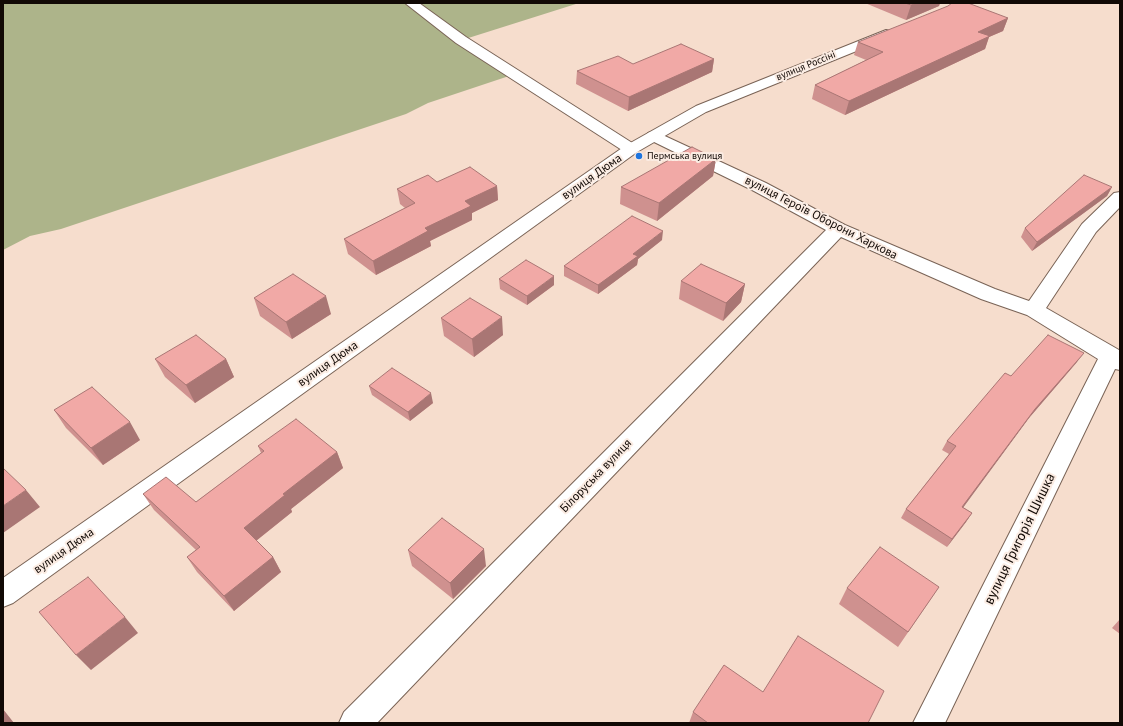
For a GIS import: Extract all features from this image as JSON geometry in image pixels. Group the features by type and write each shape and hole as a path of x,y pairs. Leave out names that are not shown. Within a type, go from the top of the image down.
{"street":[{"path":"411,3 461,40 631,149"},
{"name":"вулиця Россіні","path":"654,136 701,109 902,28"},
{"name":"вулиця Дюма","path":"3,594 631,149 654,136"},
{"name":"вулиця Героїв Оборони Харкова","path":"654,136 760,187 838,229 988,294 1034,310 1116,358"},
{"path":"1034,310 1089,228 1120,197"},
{"name":"Білоруська вулиця","path":"354,723 838,229"},
{"name":"вулиця Григорія Шишка","path":"929,723 1116,358"}],"green space":[{"path":"3,3 579,3 462,40 515,74 428,103 406,114 61,229 30,236 3,250"}],"building":[{"path":"905,3 916,3 911,5"},
{"path":"952,3 968,3 1008,18 978,32 990,36 849,101 815,85 883,52 858,42 948,6"},
{"path":"681,44 714,59 629,97 577,71 618,56 633,64"},
{"path":"692,147 716,159 659,203 621,187"},
{"path":"470,167 497,186 465,201 471,206 425,228 428,231 373,261 344,239 415,203 397,189 428,175 437,182"},
{"path":"1084,175 1112,187 1037,242 1025,228"},
{"path":"632,216 663,231 633,254 638,256 598,285 564,266"},
{"path":"526,260 554,276 527,296 499,279"},
{"path":"701,264 745,284 726,303 681,281"},
{"path":"293,274 326,296 286,322 254,298"},
{"path":"470,298 502,317 472,339 441,318"},
{"path":"196,335 226,359 186,385 155,359"},
{"path":"1048,335 1084,353 1035,409 962,507 972,513 952,539 906,509 956,446 947,441 1005,373 1011,376"},
{"path":"392,368 431,393 408,412 369,386"},
{"path":"92,387 130,422 91,448 54,410"},
{"path":"296,419 337,452 283,494 285,495 244,528 273,557 224,596 187,557 200,547 143,494 166,477 196,502 264,451 258,446"},
{"path":"3,468 26,490 3,506"},
{"path":"442,518 484,549 450,583 408,550"},
{"path":"880,547 939,587 908,632 847,588"},
{"path":"88,577 125,617 76,655 39,612"},
{"path":"798,636 884,691 868,723 708,723 693,712 724,665 763,692"}],"place":[{"name":"Пермська вулиця","path":"639,156"}]}
